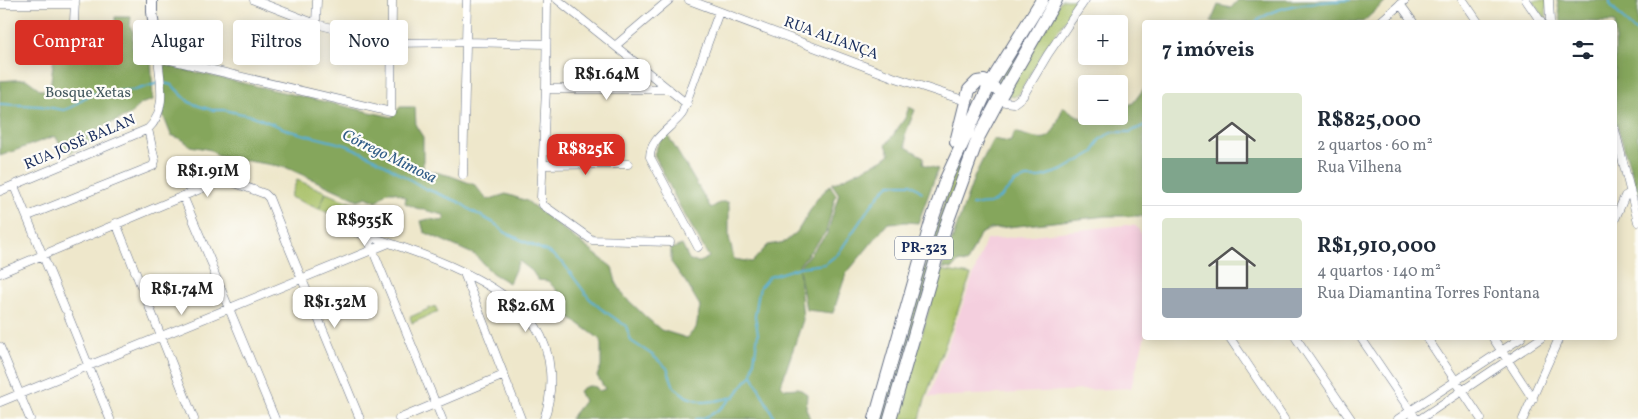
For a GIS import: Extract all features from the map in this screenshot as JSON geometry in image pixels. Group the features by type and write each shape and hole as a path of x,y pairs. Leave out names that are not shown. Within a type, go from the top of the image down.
{"highway":[{"name":"PR-323","path":"875,419 930,226 946,179 1041,0"},
{"name":"PR-323","path":"892,419 894,405 944,228 994,91 1056,0"},
{"path":"946,179 969,90 977,82 984,81 994,91"}],"street":[{"path":"152,0 154,20"},
{"path":"254,0 306,20"},
{"path":"316,20 317,0"},
{"path":"392,0 392,20"},
{"path":"463,176 467,0"},
{"path":"547,0 546,89 540,198 543,205 592,240 670,242"},
{"path":"615,46 669,0"},
{"name":"RUA ALIANÇA","path":"689,0 893,77 966,101"},
{"path":"994,91 1005,102 1014,103 1023,96 1048,54 1085,0"},
{"path":"1463,0 1477,20"},
{"path":"1526,0 1540,20"},
{"path":"560,1 687,104"},
{"path":"0,4 75,2 74,20"},
{"path":"1382,20 1402,2 1412,20"},
{"path":"1549,3 1550,20"},
{"path":"1549,3 1554,20"},
{"path":"698,247 650,157 650,149 654,142 676,122 687,104 719,12"},
{"path":"408,43 546,44"},
{"name":"RUA JOSÉ BALAN","path":"0,191 148,129 158,116 161,102 159,65"},
{"path":"192,65 391,112 392,65"},
{"path":"546,89 669,90"},
{"path":"28,216 153,166 155,161 148,129"},
{"path":"1617,138 1638,222"},
{"path":"543,165 628,164"},
{"path":"0,273 224,179 266,194 360,419"},
{"path":"14,186 28,216 110,419"},
{"path":"1617,214 1625,196 1630,193"},
{"path":"183,196 274,419"},
{"path":"116,224 194,419"},
{"path":"349,230 420,253 464,273 501,295 518,308 536,327 546,350 550,372 548,405 544,419"},
{"path":"366,236 442,419"},
{"path":"0,402 389,243"},
{"path":"464,273 521,419"},
{"path":"1231,340 1284,419"},
{"path":"1297,340 1351,419"},
{"path":"1362,340 1418,419 1538,340"},
{"path":"1429,340 1481,419"},
{"path":"1494,340 1533,398"},
{"path":"1398,419 1518,340"},
{"path":"1524,419 1558,340"},
{"path":"0,348 30,419"},
{"path":"399,419 504,375"}],"shaded area":[{"path":"1125,225 1136,226 1142,235 1142,340 1144,340 1131,388 929,397 986,240"}],"green space":[{"path":"1047,0 1053,0 1000,86 996,83"},
{"path":"1061,0 1079,0 1043,52 1019,94 1014,97 1004,95"},
{"path":"1238,0 1387,0 1365,20 1212,20 1218,5 1231,8"},
{"path":"1533,0 1547,0 1546,19 1545,19"},
{"path":"1557,0 1638,0 1638,194 1617,126 1617,20 1561,20"},
{"name":"Bosque Xetas","path":"115,17 131,17 133,65 151,65 153,100 140,104 130,115 95,130 91,134 94,142 70,153 62,147 55,136 0,156 0,81 26,79 41,90 50,89 53,65 123,65 123,20 115,20"},
{"path":"164,65 392,117 400,107 415,107 416,126 423,137 423,169 451,176 475,185 487,200 506,194 527,201 612,267 616,282 624,296 661,330 687,338 696,328 700,306 671,262 671,249 682,245 690,261 700,262 709,257 679,205 654,154 659,142 667,134 711,208 721,202 728,202 729,237 734,259 752,262 768,245 785,242 797,232 817,199 830,185 836,195 826,232 799,267 827,234 839,194 832,184 882,160 890,154 886,145 905,118 909,107 915,110 905,135 906,147 924,157 923,164 938,169 918,223 888,223 846,274 833,313 806,310 799,269 803,320 781,385 785,389 798,388 807,394 806,408 810,419 570,419 584,401 579,391 589,386 596,387 599,391 605,389 597,376 601,366 601,340 571,318 563,306 558,292 548,281 538,280 532,271 519,261 509,283 492,273 475,255 424,232 421,221 429,219 441,221 445,219 444,215 416,208 405,203 406,198 395,192 387,192 377,202 366,197 358,200 285,167 217,156 211,150 190,146 183,140 171,135 163,115"},
{"path":"1142,91 1142,216 1106,216 991,229 980,234 967,263 958,262 952,269 942,268 975,175 993,139 1010,142 1015,132 1036,138 1048,137 1055,127 1063,107 1078,116 1078,125 1128,125 1128,105 1133,103"},
{"path":"972,137 887,419 879,419 951,179"},
{"path":"297,180 326,192 319,209 290,197"},
{"path":"326,193 357,205 349,222 319,209"},
{"path":"940,270 971,275 925,399 920,419 898,419"},
{"path":"435,306 438,312 412,323 410,317"}],"waterway":[{"path":"1258,20 1277,10 1301,4 1350,0"},
{"path":"1610,0 1610,4 1629,26 1638,33"},
{"name":"Córrego Mimosa","path":"0,104 40,106 64,110 94,94 135,90 159,83"},
{"name":"Córrego Mimosa","path":"163,83 172,85 189,102 199,106 212,110 223,110 253,116 290,131 346,145 372,157 424,188 459,202 494,223 506,233 550,253 563,263 589,298 626,326 631,341 651,354 667,368 674,387 687,397 703,402 734,397 752,375 758,334 755,316 758,297 760,287 769,277 800,267 825,264 838,254 867,211 890,184 911,184 922,192"},
{"path":"972,205 990,204 1001,197 1015,182 1026,178 1038,178 1063,170 1094,152 1099,140 1112,132 1130,132 1142,126"},
{"path":"752,375 775,419"},
{"path":"696,419 711,415 732,398"}]}
